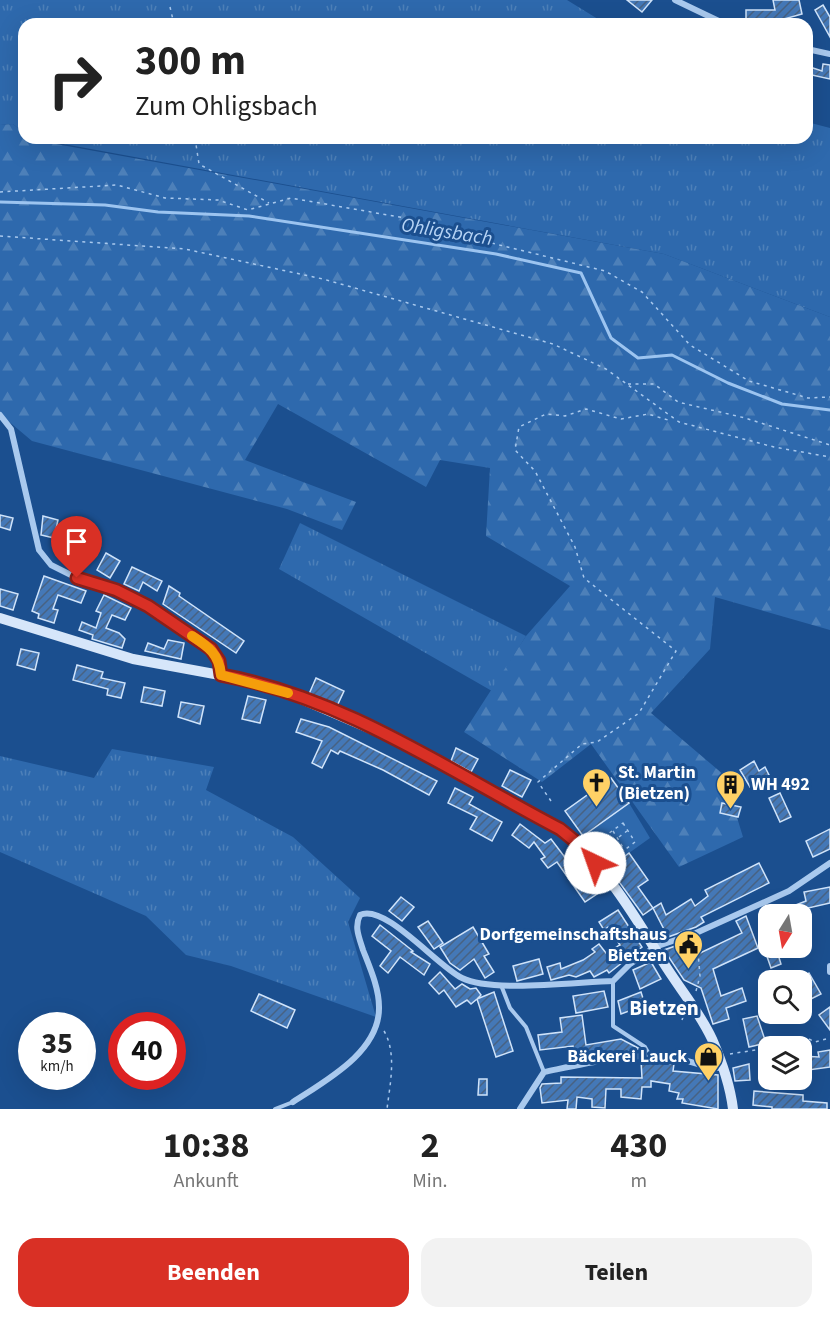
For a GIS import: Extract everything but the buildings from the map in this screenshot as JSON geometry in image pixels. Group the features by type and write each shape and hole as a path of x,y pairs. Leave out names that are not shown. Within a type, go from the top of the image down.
{"street":[{"path":"675,0 712,18"},
{"path":"813,50 830,54"},
{"path":"0,415 10,429 39,549 51,565 77,578 116,590 148,606 211,649 219,661 221,675"},
{"path":"0,618 133,659 221,675 280,690 342,714 394,739 560,829 589,855 655,947 689,1000 724,1068 734,1109"},
{"path":"293,1102 338,1072 363,1049 378,1021 378,993 357,930 360,915 367,912 376,913 391,922 463,979 501,985 613,981 630,964 655,947 696,933 789,891 830,863"},
{"path":"830,966 830,972"},
{"path":"520,1109 544,1072 610,1060 650,1057 669,1057 705,1067 724,1068"}],"lane":[{"path":"613,981 613,1026 645,1047 650,1057"},
{"path":"501,985 510,1008 526,1027 544,1072"},
{"path":"275,1109 293,1102"}],"path":[{"path":"170,7 173,18"},
{"path":"196,144 200,164 269,204"},
{"path":"0,192 117,185 165,198 218,200 248,210 291,198 405,218 455,234 605,271 642,292 690,345 749,381 808,398 830,397"},
{"path":"0,236 185,249 266,265 553,344 582,355 627,384 670,417 690,426 830,457"},
{"path":"627,384 654,384 678,402 744,418 830,445"},
{"path":"551,801 538,782 567,754 582,744 597,742 639,713 676,651 584,578 575,548 535,471 514,450 519,428 546,414 565,416 586,409 621,419 648,414 668,420 670,417"},
{"path":"623,823 635,842 614,858 600,839 612,830 623,823"},
{"path":"612,830 625,850"},
{"path":"606,847 628,830"},
{"path":"689,1000 696,992 700,976 696,933"},
{"path":"378,1021 390,1041 391,1076 387,1109"},
{"path":"812,1040 815,1042 830,1038"},
{"path":"719,1057 758,1050"}],"green space":[{"path":"0,0 567,0 596,18 18,18 18,128 13,124 0,125"},
{"path":"13,124 18,128 18,144 56,144 664,254 830,317 830,630 715,597 710,649 651,713 724,775 743,837 679,867 591,744 542,782 464,732 526,636 570,586 486,536 490,468 440,460 426,487 278,404 245,460 356,502 342,530 287,509 32,441 0,414 0,125"},
{"path":"813,124 830,128 830,317 664,254 64,144 813,144"},
{"path":"300,523 526,636 492,691 279,569"},
{"path":"112,749 214,767 206,790 293,837 360,898 348,922 376,1017 231,966 186,955 146,916 0,852 0,756 94,778"},
{"path":"629,803 650,838 601,873 576,841"}],"waterway":[{"name":"Ohligsbach","path":"0,202 105,205 158,212 249,216 496,254 581,273 611,338 638,358 672,355 728,383 782,404 830,410"}],"slow traffic":[{"path":"192,636 211,649 219,661 221,675 247,680 288,693"}],"place":[{"name":"St. Martin (Bietzen)","path":"597,808"},
{"name":"WH 492","path":"730,810"},
{"name":"Dorfgemeinschaftshaus Bietzen","path":"688,970"},
{"name":"Bäckerei Lauck","path":"708,1082"}],"district":[{"name":"Bietzen","path":"664,1008"}],"route":[{"path":"77,578 116,590 148,606 211,649 219,661 221,675 280,690 342,714 394,739 560,829 576,842 595,863"}]}
